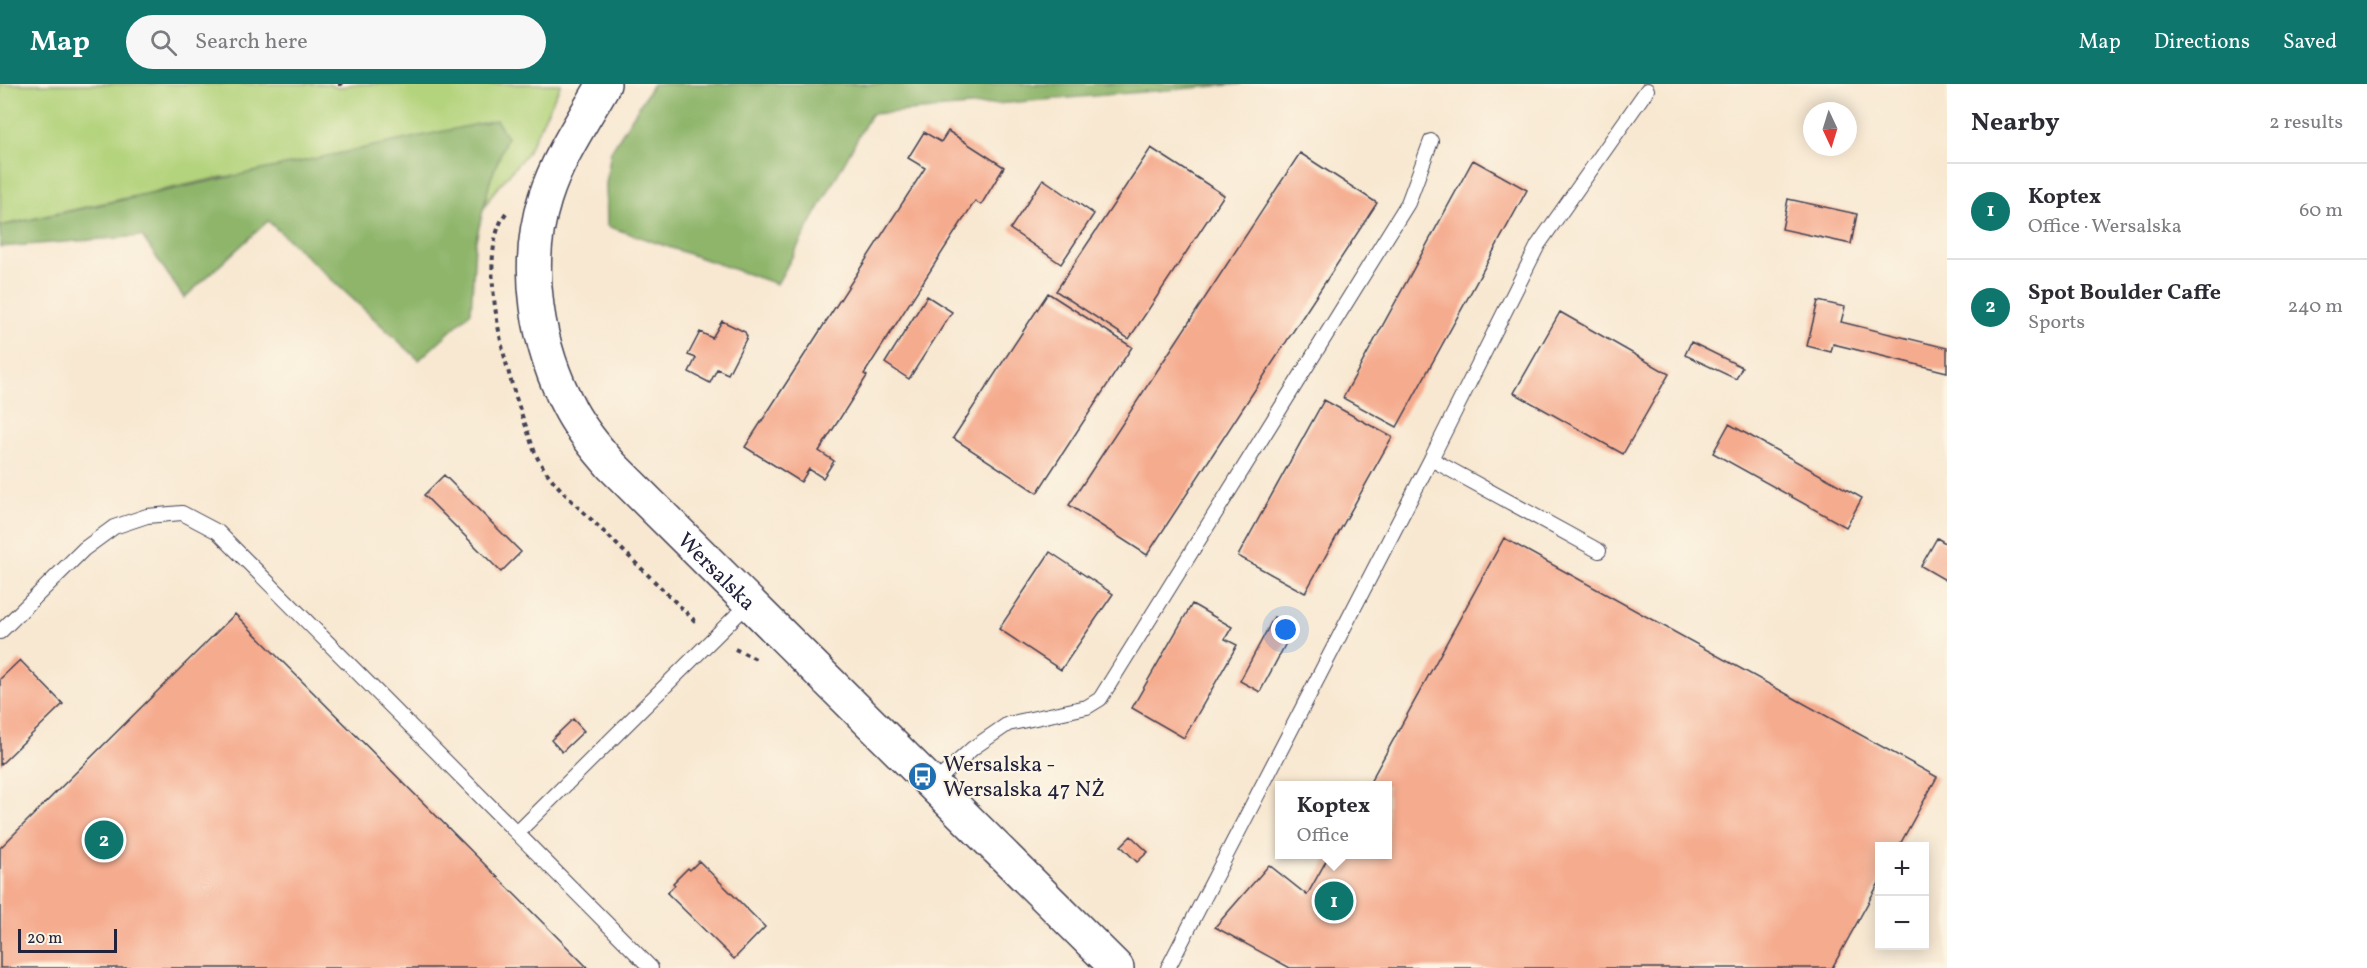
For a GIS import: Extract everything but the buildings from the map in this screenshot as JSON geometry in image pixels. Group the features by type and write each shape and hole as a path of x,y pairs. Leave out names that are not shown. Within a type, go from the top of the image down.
{"street":[{"name":"Wersalska","path":"604,84 554,175 539,221 536,274 543,338 552,370 572,412 612,466 1117,968"}],"lane":[{"path":"1168,968 1431,459 1538,245 1647,90"},
{"path":"932,785 973,748 1008,724 1087,707 1100,699 1408,203 1431,141"},
{"path":"1431,459 1599,551"},
{"path":"0,632 84,549 114,527 147,516 182,513 218,532 651,968"},
{"path":"517,833 749,603"}],"path":[{"path":"338,84 345,84"}],"green space":[{"path":"0,84 329,84 338,88 353,84 561,84 527,153 493,193 481,213 490,181 222,177 0,226"},
{"path":"653,84 1241,84 871,114 777,284 607,226 606,184 611,151"},
{"path":"496,120 507,137 490,181 475,244 471,312 419,360 268,221 184,298 142,236 0,247 0,226"}],"place":[{"name":"Wersalska - Wersalska 47 NŻ","path":"922,776"},
{"name":"Spot Boulder Caffe","path":"104,840"},
{"name":"Koptex","path":"1334,901"}]}
